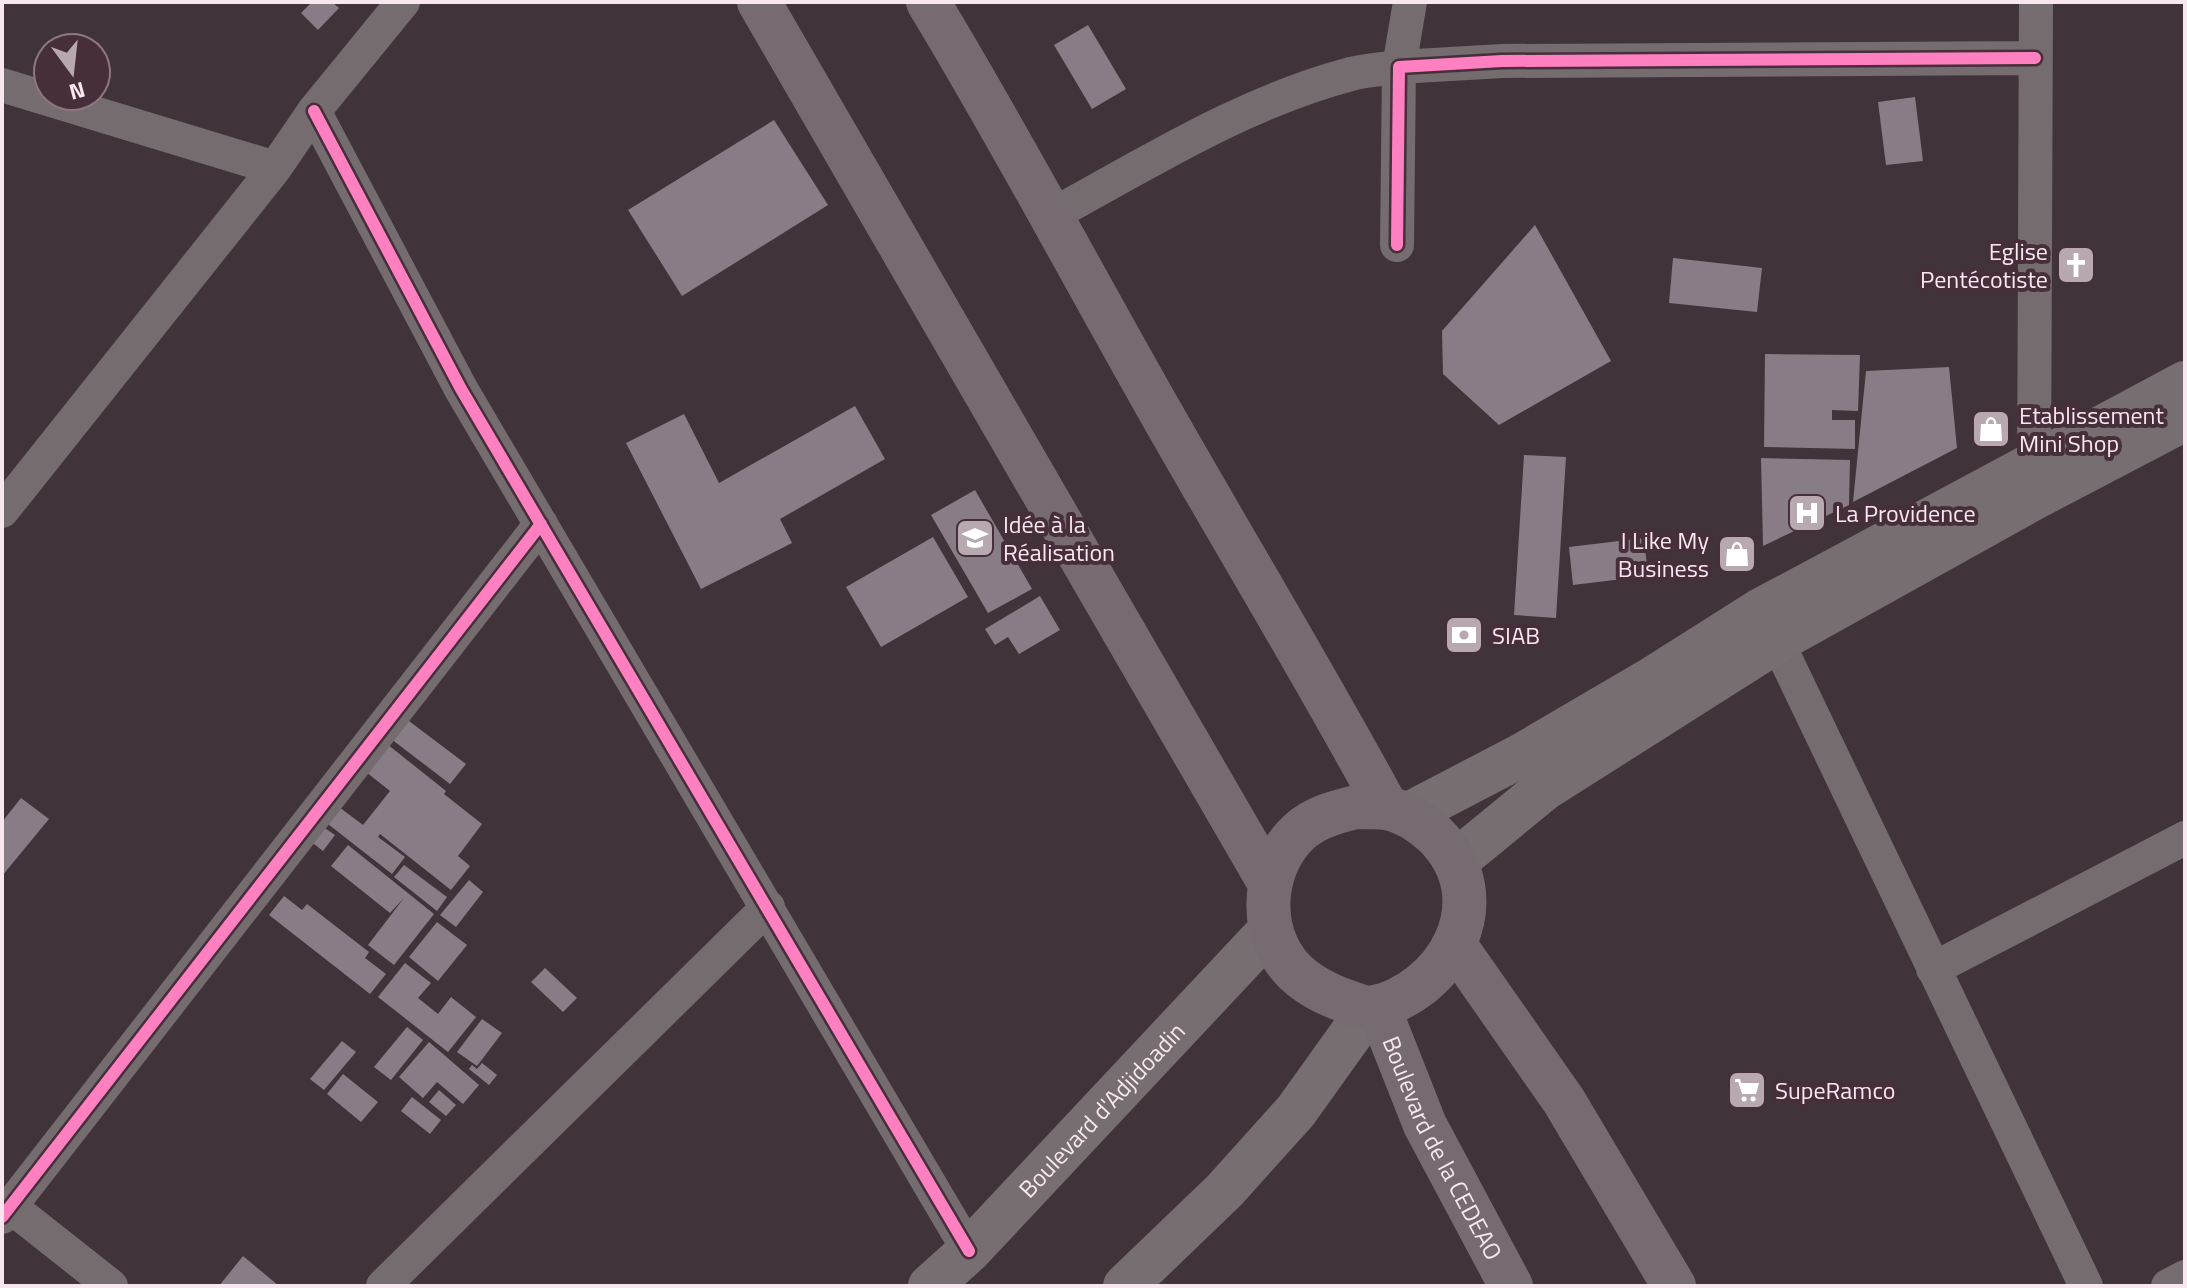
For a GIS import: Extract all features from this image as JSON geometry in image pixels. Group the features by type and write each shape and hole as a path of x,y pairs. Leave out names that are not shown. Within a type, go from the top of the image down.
{"main road":[{"path":"759,2 1270,884"},
{"path":"928,2 989,102 1160,410 1341,723 1397,812"},
{"path":"1455,862 1544,789 2185,383"},
{"path":"1397,812 1522,755 1759,611 2034,481 2185,419"},
{"path":"1125,1286 1225,1190 1296,1111 1374,1008 1405,994 1435,974 1455,945 1464,918 1464,890 1455,862 1443,843 1426,827 1397,812 1356,807 1326,815 1300,831 1281,855 1270,884 1268,906 1271,929 1281,955 1300,977 1323,993 1374,1008"},
{"name":"Boulevard d'Adjidoadin","path":"930,1286 969,1251 1271,929"},
{"path":"1455,945 1564,1101 1674,1286"},
{"name":"Boulevard de la CEDEAO","path":"1374,1008 1425,1125 1511,1286"}],"street":[{"path":"2,511 275,168 314,111 403,2"},
{"path":"1397,245 1399,67 1410,2"},
{"path":"2034,481 2036,2"},
{"path":"1052,215 1223,122 1354,73 1502,61 2035,58"},
{"path":"2,85 275,168"},
{"path":"314,111 461,389 969,1251"},
{"path":"111,1286 6,1212 541,524"},
{"path":"1777,641 2086,1286"},
{"path":"1933,969 2185,838"},
{"path":"383,1286 768,907"},
{"path":"2168,1286 2185,1277"}],"building":[{"path":"312,2 332,2 339,8 318,30 301,13"},
{"path":"1088,25 1126,89 1092,109 1054,45"},
{"path":"1915,97 1923,161 1886,165 1878,102"},
{"path":"774,120 828,205 682,296 628,210"},
{"path":"1535,225 1611,361 1499,425 1443,374 1442,331"},
{"path":"1673,258 1762,268 1757,312 1669,303"},
{"path":"1765,354 1860,355 1858,411 1832,410 1832,420 1855,420 1855,449 1764,447"},
{"path":"1949,367 1957,448 1853,502 1866,371"},
{"path":"855,406 885,459 780,519 792,543 701,589 626,443 684,414 719,483"},
{"path":"1524,455 1566,457 1556,618 1514,615"},
{"path":"1761,458 1850,460 1849,505 1763,546"},
{"path":"975,490 1032,589 988,613 931,515"},
{"path":"933,537 968,597 881,647 846,587"},
{"path":"1644,538 1648,576 1573,585 1569,547"},
{"path":"1040,596 1060,630 1019,654 1008,637 995,645 985,629"},
{"path":"401,715 466,764 450,784 386,735"},
{"path":"382,740 482,824 458,856 470,866 451,890 380,834 378,837 405,857 392,874 319,817 331,801 363,825 390,791 361,768"},
{"path":"21,798 49,819 2,876 2,822"},
{"path":"316,822 335,835 323,851 305,837"},
{"path":"348,845 434,914 394,965 368,945 404,898 390,913 331,866"},
{"path":"404,865 447,897 437,911 394,877"},
{"path":"469,880 483,892 456,927 440,915"},
{"path":"284,896 302,910 307,904 369,952 365,958 386,974 370,994 269,915"},
{"path":"437,922 467,945 438,981 409,957"},
{"path":"405,963 431,983 418,998 438,1014 451,997 476,1017 448,1052 378,997"},
{"path":"545,968 577,998 563,1012 531,982"},
{"path":"482,1019 502,1033 477,1066 457,1052"},
{"path":"407,1027 423,1040 391,1080 374,1067"},
{"path":"342,1041 356,1052 324,1090 310,1079"},
{"path":"429,1042 479,1085 463,1104 437,1082 423,1098 399,1077"},
{"path":"482,1063 497,1075 489,1085 469,1069 472,1065 477,1069"},
{"path":"343,1074 378,1102 361,1122 327,1094"},
{"path":"439,1090 456,1105 446,1116 429,1102"},
{"path":"412,1097 441,1120 430,1134 401,1111"},
{"path":"243,1256 279,1286 219,1286"}],"cycle path":[{"path":"1397,245 1399,67 1502,61 2035,58"},
{"path":"314,111 461,389 969,1251"},
{"path":"2,1217 541,524"}],"place":[{"name":"Eglise Pentécotiste","path":"2076,265"},
{"name":"Etablissement Mini Shop","path":"1991,429"},
{"name":"La Providence","path":"1807,513"},
{"name":"Idée à la Réalisation","path":"975,538"},
{"name":"I Like My Business","path":"1737,554"},
{"name":"SIAB","path":"1464,635"},
{"name":"SupeRamco","path":"1747,1090"}]}
